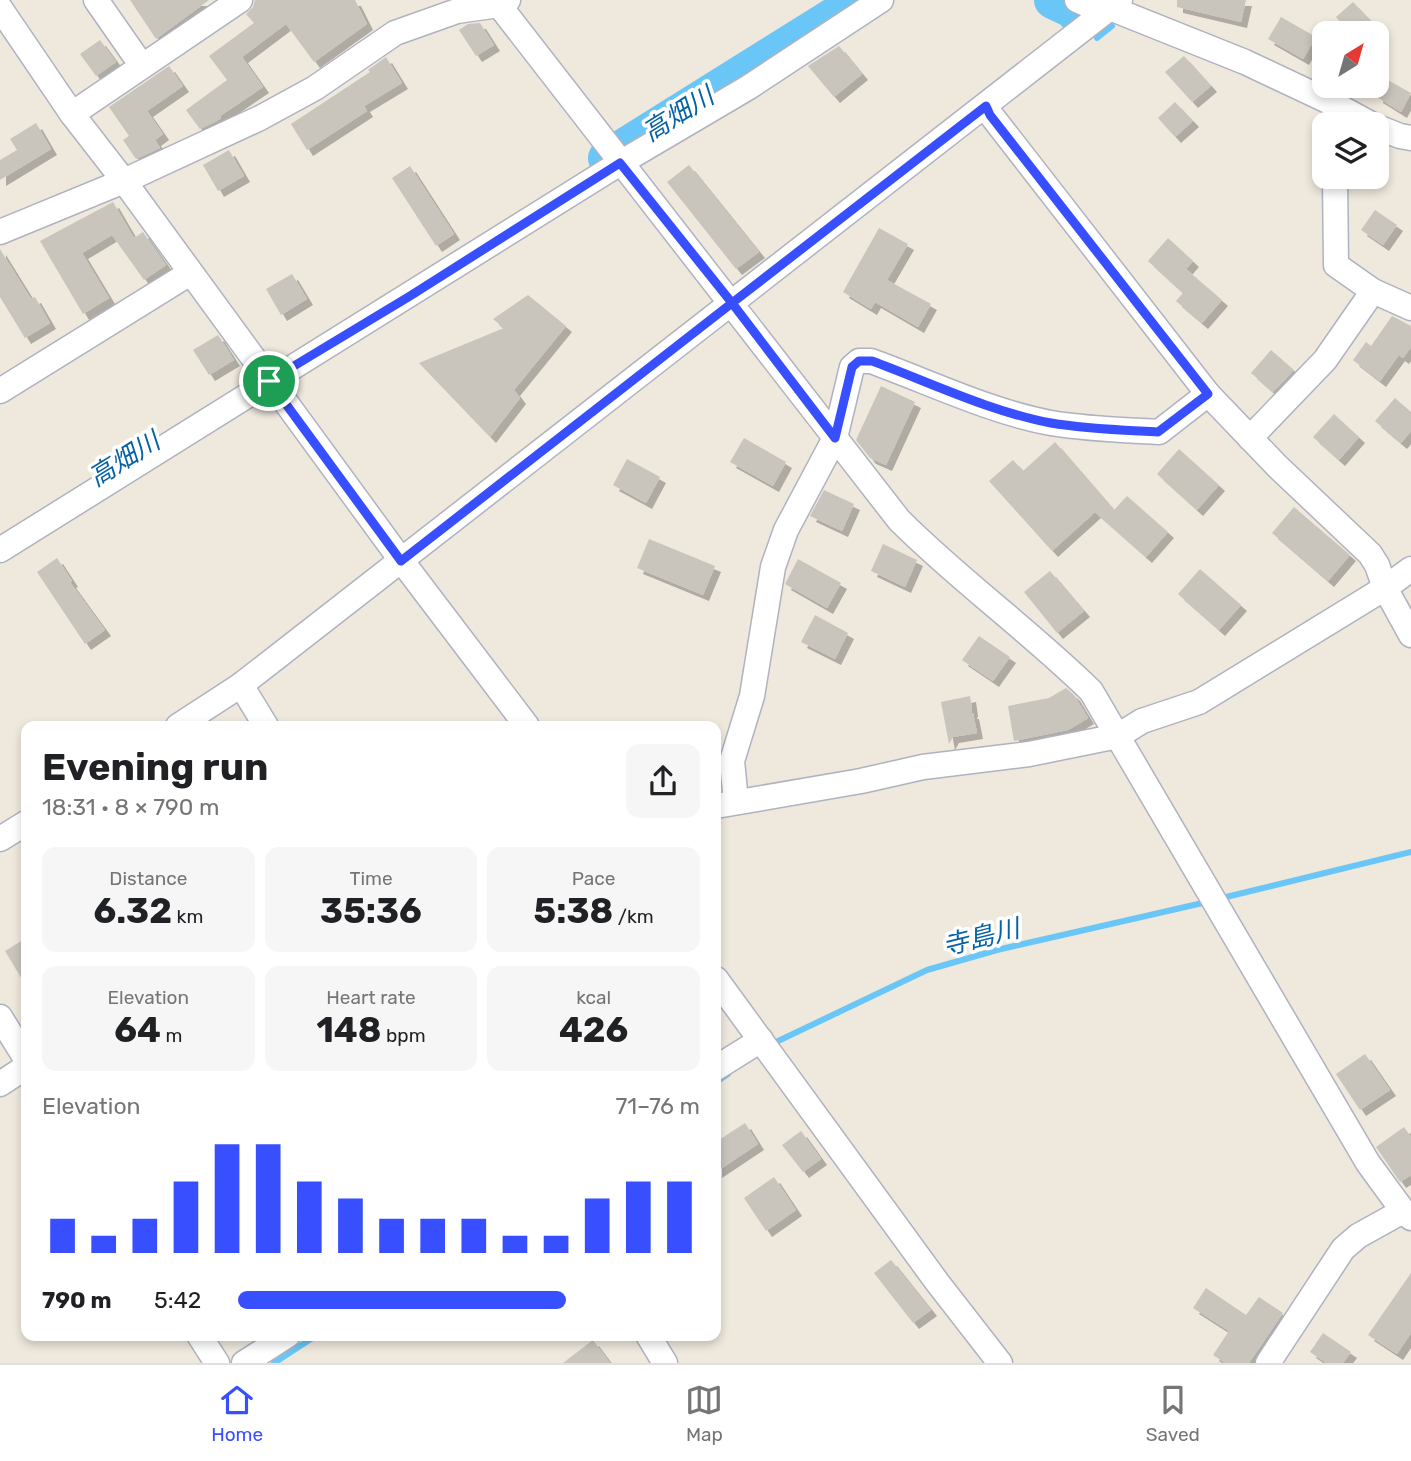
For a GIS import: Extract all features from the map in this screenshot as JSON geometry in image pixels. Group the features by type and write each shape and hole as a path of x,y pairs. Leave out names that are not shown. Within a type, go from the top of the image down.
{"street":[{"path":"11,0 0,8 72,114 124,181 401,561 523,721"},
{"path":"96,0 142,66"},
{"path":"72,114 240,0"},
{"path":"0,550 410,296 616,157 749,87 881,0"},
{"path":"1077,0 1088,5 1115,4 1245,62 1331,112"},
{"path":"0,232 124,181 260,118 315,88 395,33 454,5 503,2 616,157 899,520 924,545 1064,664 1091,691 1367,1163 1407,1215 1358,1236 1343,1249 1278,1360"},
{"path":"186,721 241,685 1115,4"},
{"path":"986,106 990,115 1208,394 1277,466 1370,554 1377,565 1385,589 1411,635"},
{"path":"1389,132 1411,138"},
{"path":"1335,189 1336,265 1373,292 1411,308"},
{"path":"0,391 190,273"},
{"path":"1250,438 1325,360 1373,292"},
{"path":"1208,394 1158,432 1108,429 1050,422 1002,410 872,361 859,361 852,367 835,438 786,530 773,567 752,696 732,761 726,804 861,781 923,767 1029,754 1118,736 1142,721 1199,702 1385,589 1411,569"},
{"path":"241,685 263,721"},
{"path":"0,839 21,826"},
{"path":"721,986 937,1282 1000,1363"},
{"path":"0,1017 21,1051"},
{"path":"721,1065 761,1040"},
{"path":"0,1084 21,1071"},
{"path":"204,1341 217,1363"},
{"path":"244,1363 279,1341"},
{"path":"652,1341 665,1363"}],"building":[{"path":"130,0 209,0 156,39"},
{"path":"255,0 355,0 367,24 314,62 286,24 242,57 263,87 215,122 200,129 186,110 227,80 209,56 254,23 246,14 253,7"},
{"path":"1177,0 1246,0 1241,22 1177,7"},
{"path":"1353,2 1371,21 1340,21 1336,17"},
{"path":"1281,17 1312,35 1312,44 1303,59 1268,39"},
{"path":"480,23 494,45 476,56 459,30 468,24"},
{"path":"100,40 116,62 96,76 80,54"},
{"path":"839,46 862,74 834,97 808,66"},
{"path":"1184,56 1211,86 1192,102 1165,72"},
{"path":"386,57 402,83 364,106 367,111 307,150 291,124 370,72 368,70"},
{"path":"169,66 183,86 147,111 163,134 155,140 160,148 136,159 123,140 129,136 109,107"},
{"path":"1390,81 1411,93 1401,112 1379,98 1390,98"},
{"path":"1175,102 1193,121 1175,137 1158,118"},
{"path":"36,123 51,149 0,180 0,160 17,150 10,139"},
{"path":"229,150 244,176 218,191 203,165"},
{"path":"689,165 759,252 736,269 667,182"},
{"path":"410,166 454,234 436,246 392,178"},
{"path":"113,202 134,238 143,232 166,265 144,280 112,235 82,253 109,298 83,314 40,241"},
{"path":"1375,210 1397,225 1383,245 1361,230"},
{"path":"879,228 908,244 887,280 931,304 918,327 875,302 871,309 843,292"},
{"path":"1168,238 1193,261 1186,269 1222,300 1202,323 1176,301 1183,293 1148,261"},
{"path":"0,249 31,299 35,297 50,323 25,338 0,297"},
{"path":"292,274 307,299 281,315 266,289"},
{"path":"528,295 566,326 514,390 520,398 490,437 419,363 504,328 493,319"},
{"path":"1392,316 1411,326 1411,347 1403,358 1399,355 1380,381 1353,360 1366,342 1371,346"},
{"path":"218,335 234,360 209,375 193,350"},
{"path":"1271,350 1294,370 1273,392 1251,373"},
{"path":"881,386 915,402 886,465 870,458 856,440"},
{"path":"1395,398 1411,412 1411,431 1401,443 1375,421"},
{"path":"1334,414 1359,437 1339,460 1313,437"},
{"path":"744,438 786,462 773,486 730,462"},
{"path":"1055,442 1114,510 1127,496 1168,532 1146,557 1095,512 1052,551 989,481 1013,460 1023,471"},
{"path":"1179,449 1219,485 1197,510 1157,474"},
{"path":"627,459 660,477 646,503 613,485"},
{"path":"824,490 854,504 842,531 810,516"},
{"path":"1294,507 1350,555 1328,581 1272,533"},
{"path":"649,539 715,566 703,595 637,568"},
{"path":"883,544 917,560 905,587 871,571"},
{"path":"57,558 72,581 70,582 105,630 85,644 37,572"},
{"path":"798,559 841,583 827,608 785,584"},
{"path":"1200,569 1241,605 1219,630 1178,594"},
{"path":"1050,571 1084,611 1057,633 1024,592"},
{"path":"815,615 848,633 835,659 801,642"},
{"path":"979,636 1010,657 993,681 962,660"},
{"path":"1066,688 1074,695 1088,718 1068,730 1014,741 1008,706 1049,698"},
{"path":"970,696 971,713 977,733 953,737 949,744 941,702"},
{"path":"21,941 21,978 5,951"},
{"path":"1365,1054 1390,1090 1360,1110 1336,1074"},
{"path":"745,1123 758,1144 721,1169 721,1139"},
{"path":"1404,1127 1411,1137 1411,1175 1400,1182 1376,1147"},
{"path":"801,1131 821,1159 803,1172 782,1145"},
{"path":"774,1177 796,1210 766,1231 744,1198"},
{"path":"891,1260 931,1310 913,1323 874,1273"},
{"path":"1411,1273 1411,1333 1397,1354 1368,1335"},
{"path":"1206,1288 1246,1315 1259,1297 1283,1313 1249,1363 1225,1363 1213,1355 1229,1331 1193,1308"},
{"path":"1323,1333 1351,1352 1343,1363 1326,1363 1310,1352"},
{"path":"594,1341 610,1363 563,1363"}],"waterway":[{"name":"高畑川","path":"607,158 860,0"},
{"name":"高畑川","path":"1053,0 1072,9 1078,16"},
{"path":"1097,38 1112,26"},
{"name":"寺島川","path":"1222,898 1411,852"},
{"name":"寺島川","path":"776,1042 927,970 997,950 1207,902"},
{"name":"寺島川","path":"721,1079 728,1074"},
{"name":"寺島川","path":"274,1363 308,1341"}],"route":[{"path":"269,381 401,561 732,303 835,438 852,367 859,361 872,361 1002,410 1050,422 1108,429 1158,432 1208,394 990,115 986,106 732,303 620,163 410,296 269,381"}]}
